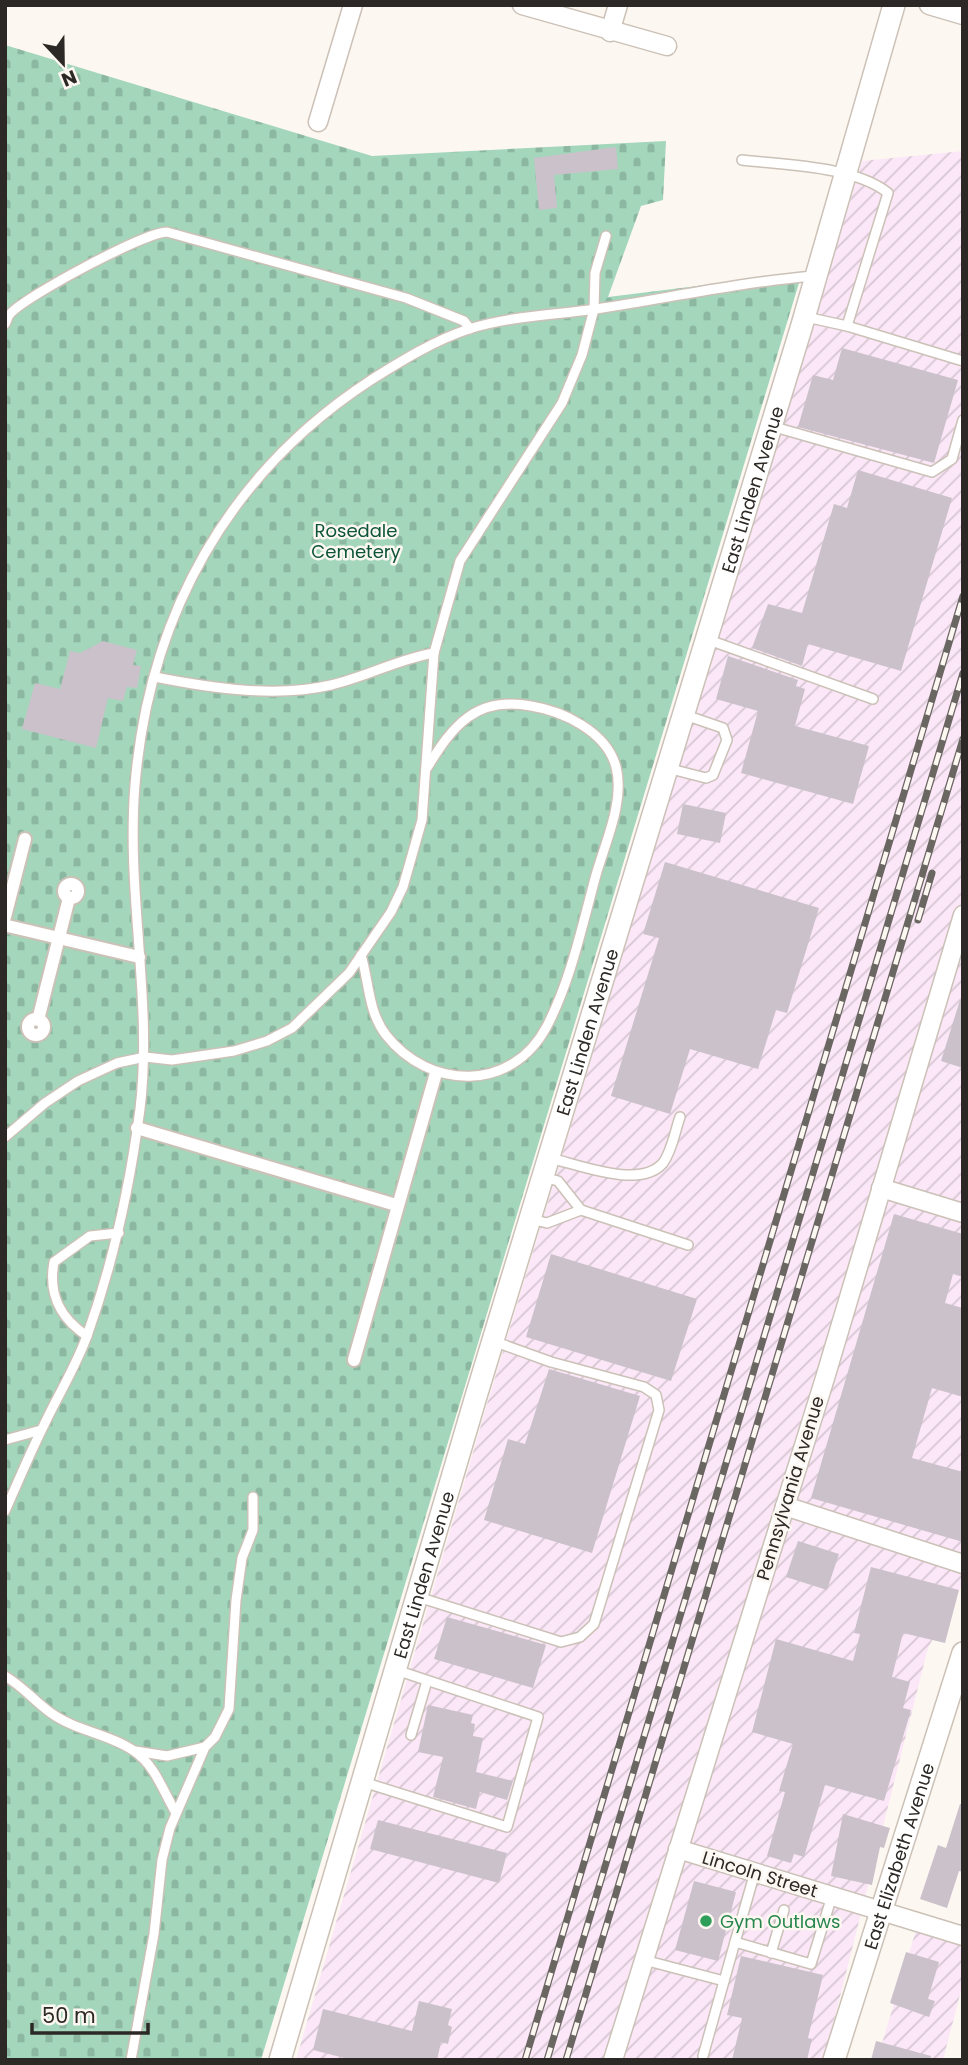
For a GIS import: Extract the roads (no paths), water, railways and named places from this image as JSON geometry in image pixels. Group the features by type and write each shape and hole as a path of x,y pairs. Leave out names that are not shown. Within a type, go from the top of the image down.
{"street":[{"path":"318,122 353,5"},
{"path":"522,5 667,46"},
{"path":"610,32 618,5"},
{"name":"East Linden Avenue","path":"280,2060 546,1167 804,317 894,5"},
{"path":"929,5 963,15"},
{"path":"25,839 6,923 139,957"},
{"path":"38,1020 69,898"},
{"name":"Pennsylvania Avenue","path":"613,2060 785,1506 963,915"},
{"path":"354,1360 396,1205 436,1073"},
{"path":"137,1128 396,1205"},
{"path":"881,1188 963,1213"},
{"path":"785,1506 963,1564"},
{"name":"East Elizabeth Avenue","path":"834,2060 963,1653"},
{"name":"Lincoln Street","path":"678,1849 963,1936"}],"lane":[{"path":"742,160 846,173 880,186 888,193 848,326"},
{"path":"5,324 10,314 33,297 127,245 156,232 166,232 406,298 464,321 470,328"},
{"path":"5,1137 45,1103 78,1081 117,1063 145,1057 172,1059 205,1056 267,1041 292,1028 312,1013 349,973 391,912 403,887 422,820 434,653 460,561 562,403 582,355 594,309 596,273 606,236"},
{"path":"5,1511 87,1336 119,1233 137,1128 145,1057 133,893 135,785 142,731 168,626 197,566 263,472 294,440 357,389 403,361 470,328 707,289 816,276"},
{"path":"804,317 848,326 963,361"},
{"path":"771,426 932,472 952,459 963,419"},
{"path":"706,639 873,699"},
{"path":"155,677 243,689 289,689 331,685 407,657 434,653"},
{"path":"361,955 376,1020 385,1034 410,1060 436,1073 484,1076 513,1065 547,1027 570,970 616,803 617,770 611,755 595,734 554,710 511,702 488,706 464,718 426,768"},
{"path":"667,768 706,778 713,775 727,740 723,728 684,714"},
{"path":"546,1167 628,1176 643,1175 663,1163 680,1117"},
{"path":"546,1167 581,1210 688,1245"},
{"path":"531,1219 547,1223 581,1210"},
{"path":"87,1336 70,1324 55,1301 52,1276 54,1262 90,1236 119,1233"},
{"path":"418,1597 561,1642 580,1637 594,1624 659,1410 656,1395 643,1387 551,1362 494,1341"},
{"path":"5,1440 41,1430"},
{"path":"131,2060 154,1934 162,1860 176,1813 205,1747 215,1737 229,1709 236,1600 242,1558 253,1530 253,1497"},
{"path":"363,1782 507,1827 538,1717 396,1670"},
{"path":"5,1676 24,1687 50,1713 76,1728 134,1751 167,1756 205,1747"},
{"path":"411,1735 427,1681"},
{"path":"134,1751 157,1777 176,1813"},
{"path":"703,2056 755,1872"},
{"path":"735,1942 811,1964 832,1896"},
{"path":"771,1953 784,1910"},
{"path":"644,1960 724,1981"}],"railway":[{"path":"525,2060 963,596"},
{"path":"547,2060 963,673"},
{"path":"566,2060 963,739"},
{"path":"918,920 932,873"}],"place":[{"name":"Gym Outlaws","path":"706,1921"}],"park label":[{"name":"Rosedale Cemetery","path":"356,540"}]}
